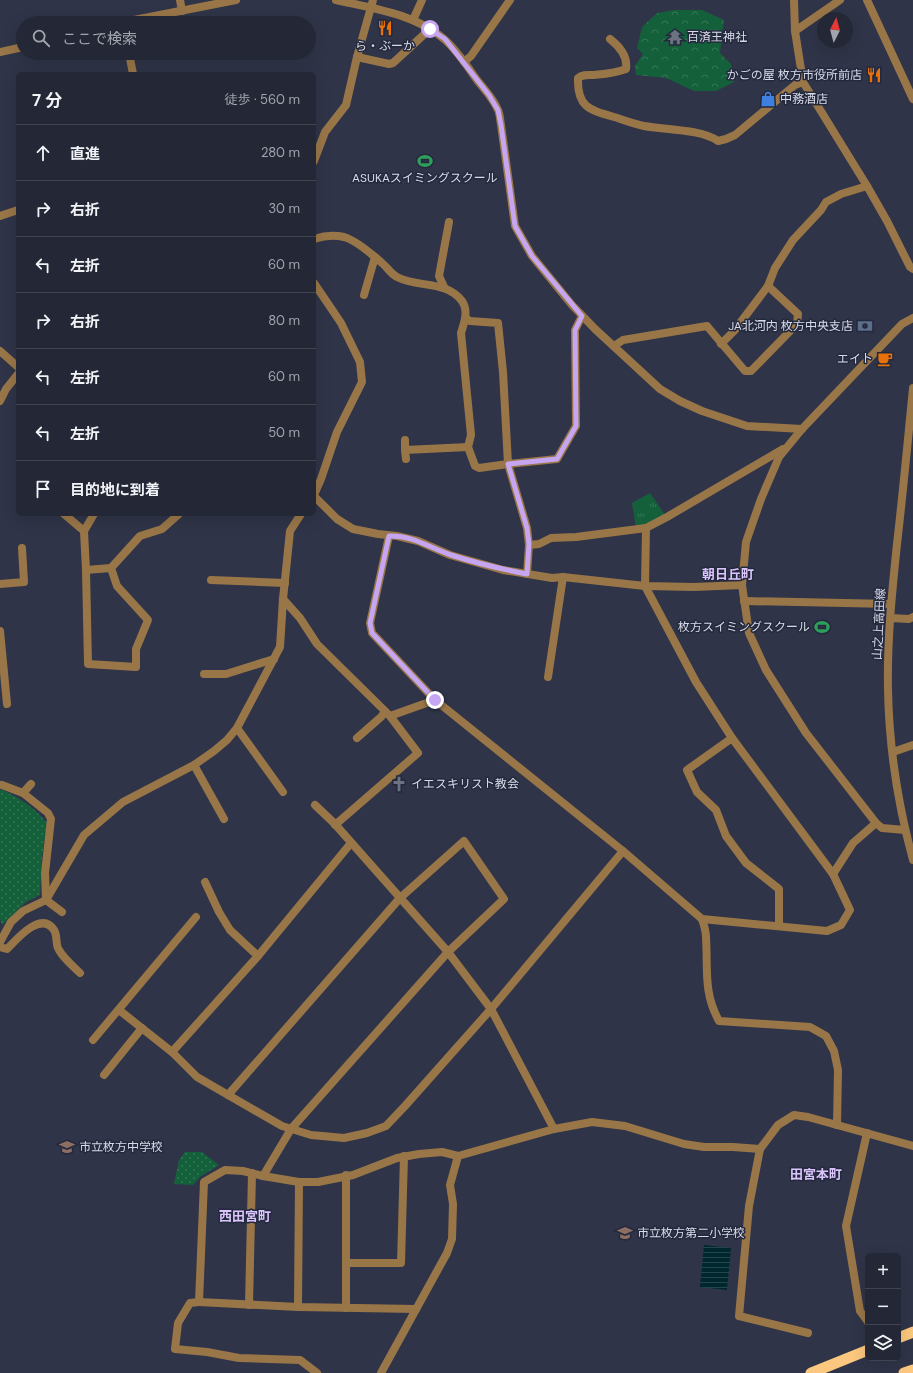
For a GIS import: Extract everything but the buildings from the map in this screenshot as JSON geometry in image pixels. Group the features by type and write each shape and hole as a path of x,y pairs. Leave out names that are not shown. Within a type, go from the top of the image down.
{"highway":[{"path":"901,1337 913,1332"},
{"path":"811,1373 865,1351"},
{"path":"904,1373 913,1370"}],"street":[{"path":"180,0 182,11"},
{"path":"156,16 236,0"},
{"path":"336,0 372,4 413,20 445,39 489,95 498,110 515,226 532,256 582,316 660,389 680,401 702,411 747,426 802,429"},
{"path":"413,20 422,0"},
{"path":"464,62 471,56 510,0"},
{"path":"794,0 795,31 803,82 867,186 887,221 910,267 913,269"},
{"path":"795,31 840,0"},
{"path":"868,0 913,99"},
{"path":"316,156 325,132 346,105 357,57 372,4"},
{"path":"357,57 390,64 393,63 430,29"},
{"path":"610,39 625,56 626,69 594,75 582,75 578,78 580,98 590,110 643,126 706,134 718,141 726,139 735,135 795,85 803,82"},
{"path":"0,52 16,49"},
{"path":"130,60 133,72"},
{"path":"721,344 734,331 768,286 775,268 793,240 821,210 826,202 841,194 867,186"},
{"path":"0,216 16,211"},
{"path":"444,287 439,276 449,222"},
{"path":"316,239 320,237 345,237 375,257 398,278 444,287 460,299 464,305 465,318 461,334 470,435 468,447 475,466 479,468 557,459 576,426 575,330 582,316"},
{"path":"364,295 375,257"},
{"path":"316,286 341,323 360,362 362,382 337,432 316,491"},
{"path":"614,346 623,340 707,326 744,371 751,371 797,324 798,314 768,286"},
{"path":"465,318 470,321 498,323 503,372 508,464 527,528 529,544 527,574"},
{"path":"905,830 882,828 876,823 806,733 766,670 749,633 742,585 746,542 761,499 779,456 802,429 902,324 913,318"},
{"path":"0,351 16,365"},
{"path":"0,401 6,389 16,376"},
{"name":"山之上高田線","path":"913,388 891,604 888,689 898,793 905,830 913,860"},
{"path":"404,440 406,459"},
{"path":"529,544 539,544 551,538 576,537 646,528 667,518 787,446"},
{"path":"405,450 468,447"},
{"path":"316,498 337,519 353,529 418,541 450,555 503,570 552,578 562,577 645,586 694,587 742,585"},
{"path":"66,516 84,531"},
{"path":"93,516 84,531 88,664 136,667 136,649 148,620 117,586 111,568"},
{"path":"86,570 111,568 140,536 162,529 177,516"},
{"path":"0,942 11,922 24,910 46,900 84,835 123,802 194,765 227,740 237,728 280,647 290,531 300,516"},
{"path":"389,536 370,623 372,633 435,700 623,851 702,919 828,931 841,925 850,910 834,874 732,738 696,682 645,586 646,528"},
{"path":"0,584 24,582 22,548"},
{"path":"548,677 562,577"},
{"path":"211,580 285,583"},
{"path":"283,599 300,618 317,644 388,714 418,753 335,824"},
{"path":"744,601 891,604"},
{"path":"891,618 909,619 913,617"},
{"path":"0,631 7,704"},
{"path":"204,674 226,674 274,659"},
{"path":"357,738 381,717 435,700"},
{"path":"237,728 283,792"},
{"path":"732,738 687,770 697,792 716,810 726,836 746,863 779,889 779,926"},
{"path":"893,752 913,745"},
{"path":"194,765 224,819"},
{"path":"22,793 31,784"},
{"path":"2,785 22,793 48,813 51,819 45,873 46,900"},
{"path":"315,805 335,824 448,952 491,1009 554,1128"},
{"path":"834,874 853,843 876,823"},
{"path":"228,1095 400,898 464,841 504,899 448,952 290,1129 263,1176"},
{"path":"172,1052 258,956 352,843"},
{"path":"119,1010 172,1052 197,1077 282,1126 311,1135 344,1138 367,1133 386,1126 405,1106 491,1009 623,851"},
{"path":"205,882 219,912 230,930 258,956"},
{"path":"46,900 62,912"},
{"path":"93,1040 196,917"},
{"path":"702,919 706,936 708,990 713,1010 718,1021 810,1027 826,1036 834,1052 838,1070 838,1125"},
{"path":"0,947 7,949 30,927 38,923 50,925 57,937 58,949 80,973"},
{"path":"104,1075 142,1028"},
{"path":"808,1333 739,1316 749,1206 760,1149 778,1125 794,1115 808,1117 913,1146"},
{"path":"199,1302 204,1182 225,1170 252,1173 299,1182 318,1182 346,1175 353,1175 404,1156 442,1152 458,1156 554,1128 592,1122 625,1126 684,1144 704,1147 733,1146 760,1149"},
{"path":"865,1318 860,1311 846,1226 867,1133"},
{"path":"346,1262 401,1263 404,1156"},
{"path":"381,1373 447,1254 452,1238 453,1204 450,1185 458,1156"},
{"path":"249,1305 252,1173"},
{"path":"346,1175 346,1308"},
{"path":"298,1307 299,1182"},
{"path":"317,1373 300,1360 239,1358 207,1352 175,1350 178,1323 190,1303 199,1302 298,1307 416,1309"}],"green space":[{"path":"674,10 702,10 724,20 720,53 731,64 734,82 716,91 694,91 666,78 636,75 635,66 643,54 637,48 642,27 657,13"},
{"path":"650,493 665,515 636,528 632,503"},
{"path":"0,789 26,803 47,823 42,856 40,895 26,902 2,925 0,919"},
{"path":"185,1152 202,1152 219,1165 200,1177 193,1185 174,1184 179,1160"}],"shaded area":[{"path":"704,1245 731,1248 727,1290 700,1287"}],"place":[{"name":"ら・ぶーか","path":"385,28"},
{"name":"百済王神社","path":"675,37"},
{"name":"かごの屋 枚方市役所前店","path":"874,75"},
{"name":"中務酒店","path":"768,99"},
{"name":"ASUKAスイミングスクール","path":"425,161"},
{"name":"JA北河内 枚方中央支店","path":"865,326"},
{"name":"エイト","path":"885,359"},
{"name":"枚方スイミングスクール","path":"822,627"},
{"name":"イエスキリスト教会","path":"399,784"},
{"name":"市立枚方中学校","path":"67,1147"},
{"name":"市立枚方第二小学校","path":"625,1233"}],"district":[{"name":"朝日丘町","path":"728,574"},
{"name":"田宮本町","path":"816,1174"},
{"name":"西田宮町","path":"245,1216"}],"route":[{"path":"430,29 445,39 489,95 498,110 515,226 532,256 582,316 575,330 576,426 557,459 508,464 527,528 529,544 527,574 503,570 450,555 418,541 397,536 389,536 370,623 372,633 435,700"}]}
